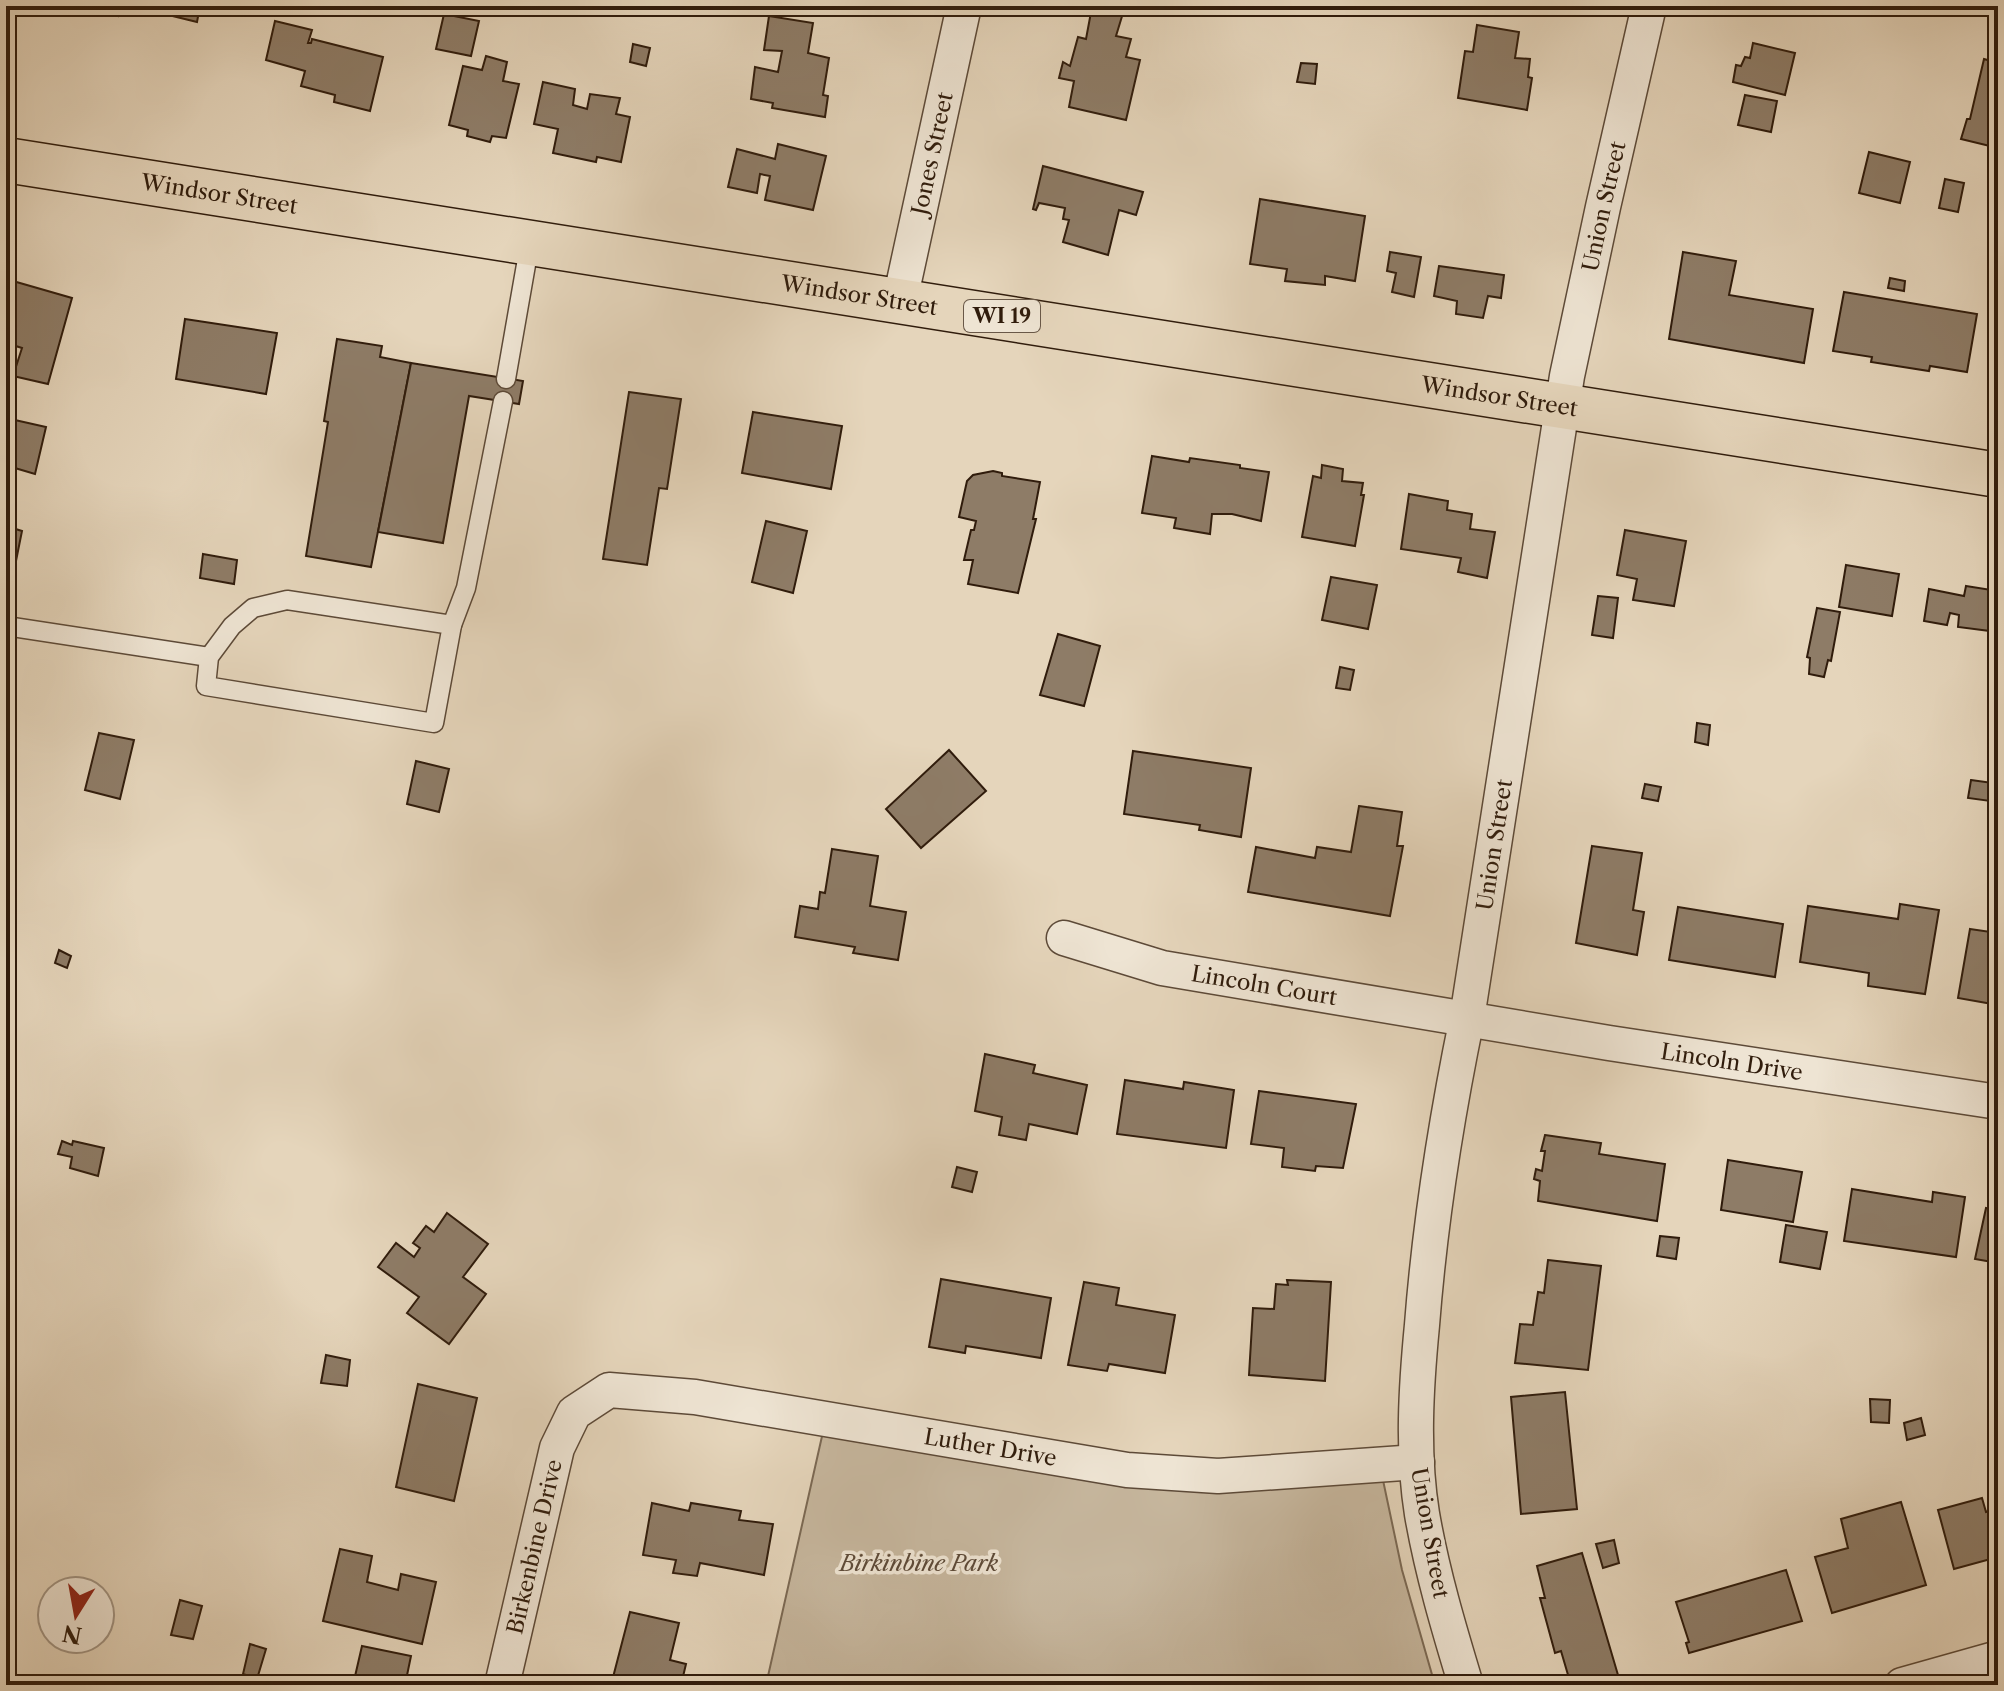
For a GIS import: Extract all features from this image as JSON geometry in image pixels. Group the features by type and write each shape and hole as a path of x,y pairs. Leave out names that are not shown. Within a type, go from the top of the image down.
{"main road":[{"name":"Windsor Street","path":"6,160 1998,475"}],"street":[{"name":"Jones Street","path":"900,300 964,6"},
{"name":"Union Street","path":"1466,1685 1445,1615 1422,1514 1417,1462 1417,1376 1427,1255 1569,364 1649,6"},
{"name":"Lincoln Court","path":"1064,938 1162,968 1467,1018"},
{"name":"Lincoln Drive","path":"1467,1018 1609,1043 1998,1102"},
{"name":"Luther Drive","path":"574,1413 609,1390 695,1397 1127,1470 1218,1476 1417,1462"},
{"name":"Birkenbine Drive","path":"502,1685 557,1448 574,1413"},
{"path":"1902,1685 1998,1658"}],"lane":[{"path":"506,379 530,242"},
{"path":"452,625 287,600 272,601 253,608 232,626 209,657 206,686 434,723 452,625 466,588 501,409"},
{"path":"6,626 209,657"}],"green space":[{"name":"Birkinbine Park","path":"825,1423 1035,1460 1380,1466 1402,1570 1435,1685 766,1685"}],"building":[{"path":"92,6 120,6 118,16 91,10"},
{"path":"157,6 200,6 197,22 156,12"},
{"path":"1416,6 1456,6 1455,11"},
{"path":"1501,6 1552,6 1550,15"},
{"path":"1092,7 1123,13 1116,36 1131,39 1126,57 1140,60 1126,120 1069,107 1074,81 1059,78 1063,62 1070,66 1078,37 1086,39"},
{"path":"444,14 479,21 471,56 436,49"},
{"path":"769,16 813,23 808,53 829,58 823,95 828,96 825,117 772,108 773,103 751,99 755,67 778,72 782,51 764,50"},
{"path":"275,21 312,30 308,43 312,39 383,57 370,111 334,102 335,95 301,86 305,71 266,60"},
{"path":"1477,25 1519,32 1515,58 1530,59 1528,77 1532,78 1527,110 1458,98 1465,51 1473,52"},
{"path":"1753,43 1795,53 1785,95 1733,82 1736,65 1741,66 1745,57 1750,58"},
{"path":"633,44 650,48 646,66 630,62"},
{"path":"486,56 507,62 503,81 519,84 506,138 492,136 490,142 467,136 468,130 449,125 463,66 482,70"},
{"path":"1984,59 1998,63 1998,148 1961,139 1967,119 1970,119"},
{"path":"1301,63 1317,64 1315,84 1297,82"},
{"path":"543,82 575,89 573,105 587,109 590,94 620,98 616,114 630,117 621,162 597,157 596,162 553,153 558,129 534,124"},
{"path":"1745,95 1777,101 1771,132 1738,125"},
{"path":"778,144 826,156 813,210 765,200 770,176 760,174 757,193 728,187 737,149 775,159"},
{"path":"1869,152 1910,162 1900,203 1859,193"},
{"path":"1043,166 1143,192 1136,215 1119,210 1108,255 1063,242 1069,220 1063,219 1065,208 1039,203 1036,210 1033,209"},
{"path":"1945,179 1964,183 1958,212 1939,208"},
{"path":"1260,199 1365,216 1355,281 1325,276 1325,285 1285,281 1287,269 1250,264"},
{"path":"1390,252 1421,257 1414,297 1392,292 1396,273 1387,271"},
{"path":"1683,252 1736,261 1729,295 1813,309 1804,363 1669,339"},
{"path":"1439,266 1504,275 1501,298 1488,296 1483,318 1456,314 1457,301 1434,296"},
{"path":"1890,278 1905,281 1904,291 1888,288"},
{"path":"6,279 72,298 48,384 13,376 22,348 6,343"},
{"path":"1844,292 1977,314 1967,372 1930,366 1929,371 1871,362 1872,357 1833,351"},
{"path":"185,319 277,333 266,394 176,379"},
{"path":"1998,326 1998,365 1990,363"},
{"path":"337,339 382,346 380,357 411,363 371,567 306,556 328,422 324,421"},
{"path":"411,363 523,381 519,404 469,396 443,543 378,532"},
{"path":"629,392 681,399 667,489 659,488 647,565 603,559"},
{"path":"753,412 842,426 831,489 742,473"},
{"path":"6,418 46,427 35,474 8,466 6,469"},
{"path":"1152,456 1189,462 1190,458 1269,472 1261,521 1232,514 1212,514 1210,534 1174,528 1176,518 1142,513"},
{"path":"1322,465 1343,469 1342,481 1363,483 1361,495 1364,495 1355,546 1302,537 1313,476 1321,478"},
{"path":"993,471 1002,473 1002,476 1040,482 1033,519 1036,519 1018,593 968,584 973,560 964,560 976,521 959,517 967,481 973,475"},
{"path":"1409,494 1448,501 1447,510 1472,514 1470,529 1495,532 1487,578 1458,572 1461,558 1401,549"},
{"path":"766,521 807,531 793,593 752,582"},
{"path":"6,526 22,531 16,561 13,560 9,576 6,576"},
{"path":"1625,530 1686,541 1674,606 1633,600 1637,579 1617,575"},
{"path":"203,554 237,560 234,584 200,578"},
{"path":"1846,565 1899,574 1892,616 1839,607"},
{"path":"1331,577 1377,585 1368,629 1322,620"},
{"path":"1966,586 1998,591 1998,632 1958,627 1959,615 1950,613 1947,625 1924,621 1929,589 1964,596"},
{"path":"1598,596 1618,598 1613,638 1592,635"},
{"path":"1817,608 1840,612 1831,661 1828,660 1824,677 1809,674 1810,658 1807,657"},
{"path":"1058,634 1100,646 1084,706 1040,695"},
{"path":"1340,667 1354,670 1350,690 1336,688"},
{"path":"1697,723 1710,725 1708,745 1695,742"},
{"path":"99,733 134,740 120,799 85,790"},
{"path":"949,750 986,791 921,848 886,809"},
{"path":"1133,751 1251,768 1241,837 1199,830 1200,825 1124,814"},
{"path":"416,761 449,769 439,812 407,804"},
{"path":"1971,780 1993,783 1990,801 1968,798"},
{"path":"1645,784 1661,787 1658,801 1642,798"},
{"path":"1359,806 1402,812 1397,846 1403,846 1390,916 1248,892 1256,847 1315,858 1317,847 1351,852"},
{"path":"1592,846 1642,853 1633,910 1644,912 1637,955 1576,943"},
{"path":"832,849 878,856 870,906 906,912 898,960 853,953 855,947 795,937 800,906 818,909 820,892 825,893"},
{"path":"1900,904 1939,910 1925,994 1868,986 1869,973 1800,962 1808,906 1898,919"},
{"path":"1678,907 1783,924 1775,977 1669,960"},
{"path":"1970,929 1998,933 1998,1005 1958,998"},
{"path":"59,950 71,956 67,968 55,963"},
{"path":"985,1054 1035,1065 1033,1073 1087,1085 1077,1134 1029,1124 1026,1140 999,1135 1002,1117 975,1111"},
{"path":"1125,1080 1183,1089 1184,1082 1234,1090 1226,1148 1117,1134"},
{"path":"1259,1091 1356,1104 1343,1168 1316,1166 1315,1171 1282,1167 1284,1148 1251,1144"},
{"path":"1545,1135 1601,1143 1599,1154 1665,1164 1657,1221 1538,1201 1540,1181 1534,1179 1536,1169 1542,1171 1545,1151 1541,1151"},
{"path":"62,1141 104,1148 98,1176 70,1168 72,1157 58,1154"},
{"path":"1728,1160 1802,1172 1793,1222 1721,1210"},
{"path":"957,1167 977,1172 972,1192 952,1187"},
{"path":"1852,1189 1932,1202 1933,1192 1965,1197 1956,1257 1844,1241"},
{"path":"1986,1208 1998,1210 1998,1263 1975,1259"},
{"path":"447,1213 488,1244 463,1277 486,1294 449,1344 407,1313 419,1297 378,1267 396,1243 414,1257 420,1248 413,1243 426,1226 434,1232"},
{"path":"1786,1225 1827,1232 1820,1269 1780,1262"},
{"path":"1660,1236 1679,1238 1676,1259 1657,1256"},
{"path":"1548,1260 1601,1266 1588,1370 1515,1363 1520,1324 1533,1325 1538,1292 1544,1293"},
{"path":"941,1279 1051,1298 1041,1358 966,1346 965,1353 929,1347"},
{"path":"1287,1280 1331,1282 1325,1381 1249,1375 1253,1308 1274,1309 1276,1284 1288,1285"},
{"path":"1084,1282 1119,1288 1116,1305 1175,1315 1165,1373 1109,1364 1107,1371 1068,1365"},
{"path":"326,1355 350,1360 347,1386 321,1383"},
{"path":"418,1384 477,1398 454,1501 396,1487"},
{"path":"1565,1392 1577,1509 1521,1514 1511,1397"},
{"path":"1870,1399 1890,1400 1889,1423 1871,1422"},
{"path":"1921,1418 1925,1435 1907,1440 1904,1423"},
{"path":"1982,1498 1986,1512 1998,1509 1998,1557 1954,1569 1938,1510"},
{"path":"1901,1502 1926,1585 1832,1613 1815,1557 1848,1548 1841,1519"},
{"path":"652,1503 689,1511 691,1503 741,1511 739,1520 773,1524 764,1575 700,1563 697,1576 673,1573 676,1560 643,1555"},
{"path":"1614,1540 1619,1563 1603,1568 1596,1544"},
{"path":"340,1549 372,1556 367,1582 398,1590 401,1574 436,1582 422,1644 323,1621"},
{"path":"1582,1553 1618,1675 1571,1685 1561,1651 1555,1653 1540,1598 1545,1598 1537,1566"},
{"path":"1786,1570 1802,1621 1689,1653 1686,1643 1689,1642 1676,1602"},
{"path":"180,1600 202,1606 193,1639 171,1635"},
{"path":"630,1612 679,1623 670,1660 686,1664 681,1685 611,1685"},
{"path":"250,1644 266,1649 257,1679 243,1674"},
{"path":"362,1646 411,1656 405,1685 353,1685"}]}
